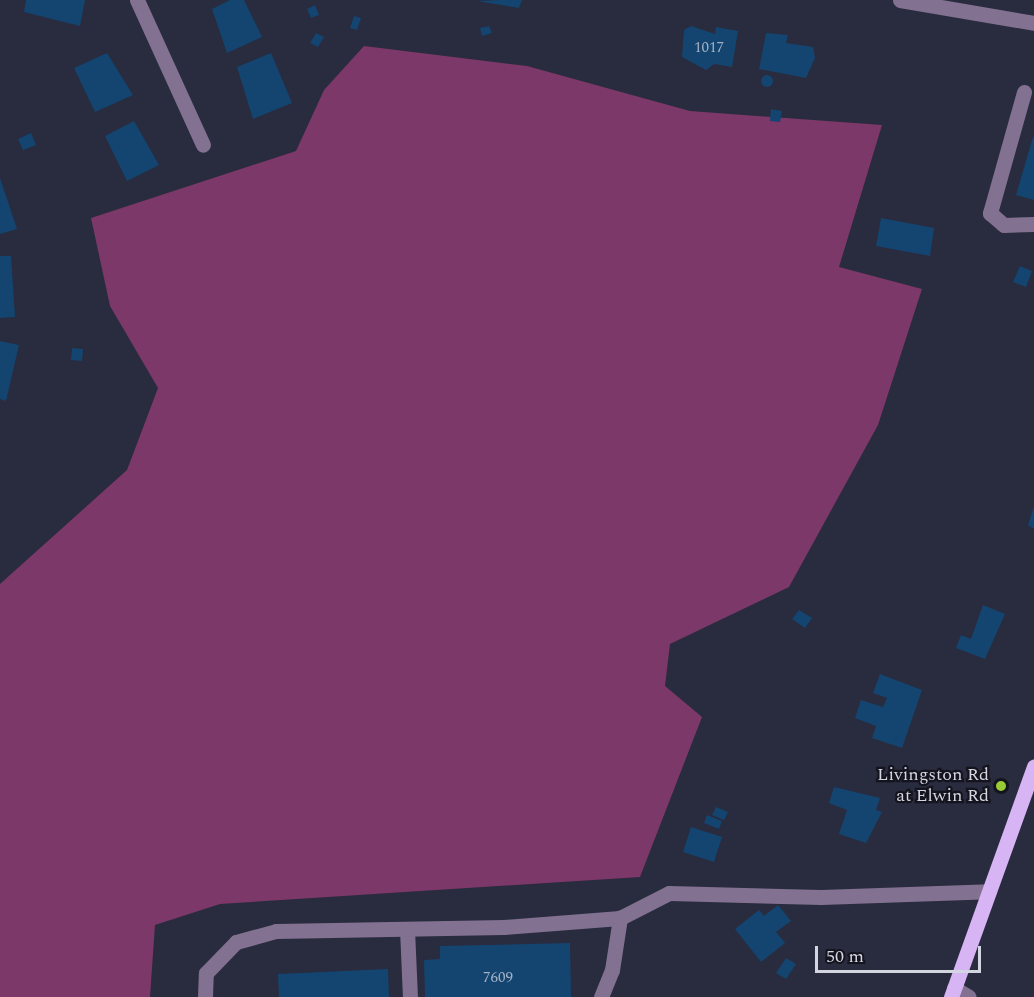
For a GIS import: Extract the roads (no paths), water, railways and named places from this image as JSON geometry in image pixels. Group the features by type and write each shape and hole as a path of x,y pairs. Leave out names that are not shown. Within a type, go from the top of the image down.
{"main road":[{"path":"953,993 1034,766"}],"street":[{"path":"137,0 203,145"},
{"path":"900,0 1034,23"},
{"path":"1024,92 990,213 1004,225 1034,224"},
{"path":"205,997 206,973 236,942 276,931 407,929 620,918 669,893 821,897 989,891"},
{"path":"601,997 612,970 620,918"},
{"path":"407,929 410,997"},
{"path":"953,993 969,997"}],"place":[{"name":"Livingston Rd at Elwin Rd","path":"1001,786"}]}
